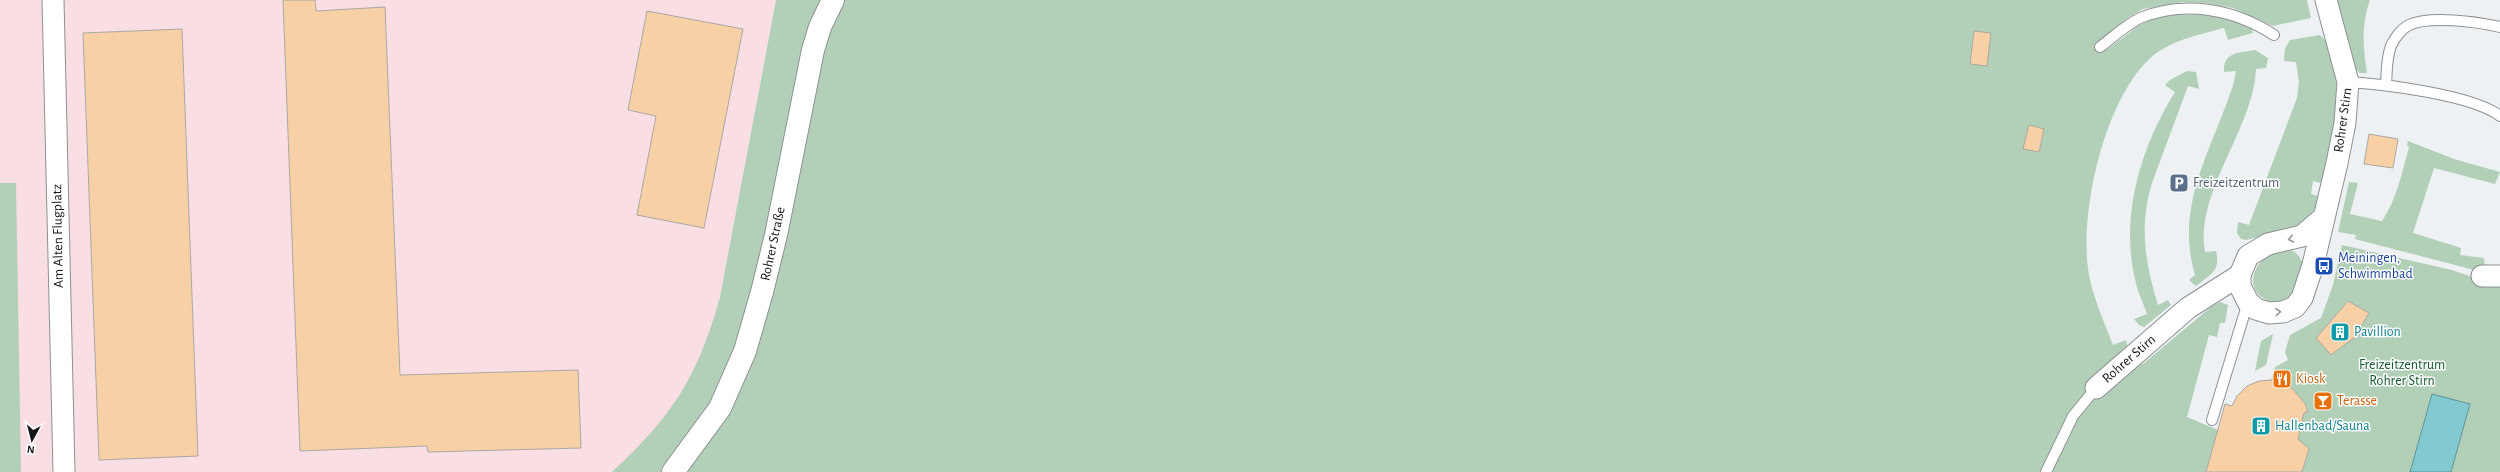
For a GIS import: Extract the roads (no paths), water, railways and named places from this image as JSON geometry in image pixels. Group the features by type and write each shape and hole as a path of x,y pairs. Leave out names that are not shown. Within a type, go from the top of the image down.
{"main road":[{"name":"Rohrer Straße","path":"673,472 720,408 745,351 776,235 813,50 820,27 833,0"}],"street":[{"name":"Am Alten Flugplatz","path":"53,0 64,472"},
{"name":"Rohrer Stirn","path":"2248,302 2256,309 2269,313 2284,312 2295,306 2307,289 2345,123 2348,82 2326,0"},
{"path":"2248,302 2240,286 2240,275 2248,256 2256,249 2302,236 2323,218"},
{"name":"Rohrer Stirn","path":"2096,388 2188,308 2240,275"}],"lane":[{"path":"2100,46 2140,18 2175,8 2214,9 2233,14 2254,22 2274,35"},
{"path":"2386,86 2387,60 2391,45 2399,33 2409,25 2424,22 2456,21 2500,27"},
{"path":"2348,82 2386,86 2475,105 2494,111 2500,116"},
{"path":"2212,420 2248,302"},
{"path":"2046,472 2073,416 2096,388"}],"water":[{"path":"2432,394 2470,404 2451,472 2410,472"}],"place":[{"name":"Freizeitzentrum","path":"2179,183"},
{"name":"Meiningen, Schwimmbad","path":"2324,266"},
{"name":"Pavillion","path":"2340,332"},
{"name":"Kiosk","path":"2282,379"},
{"name":"Terasse","path":"2323,401"},
{"name":"Hallenbad/Sauna","path":"2261,426"}],"park label":[{"name":"Freizeitzentrum Rohrer Stirn","path":"2402,374"}]}
